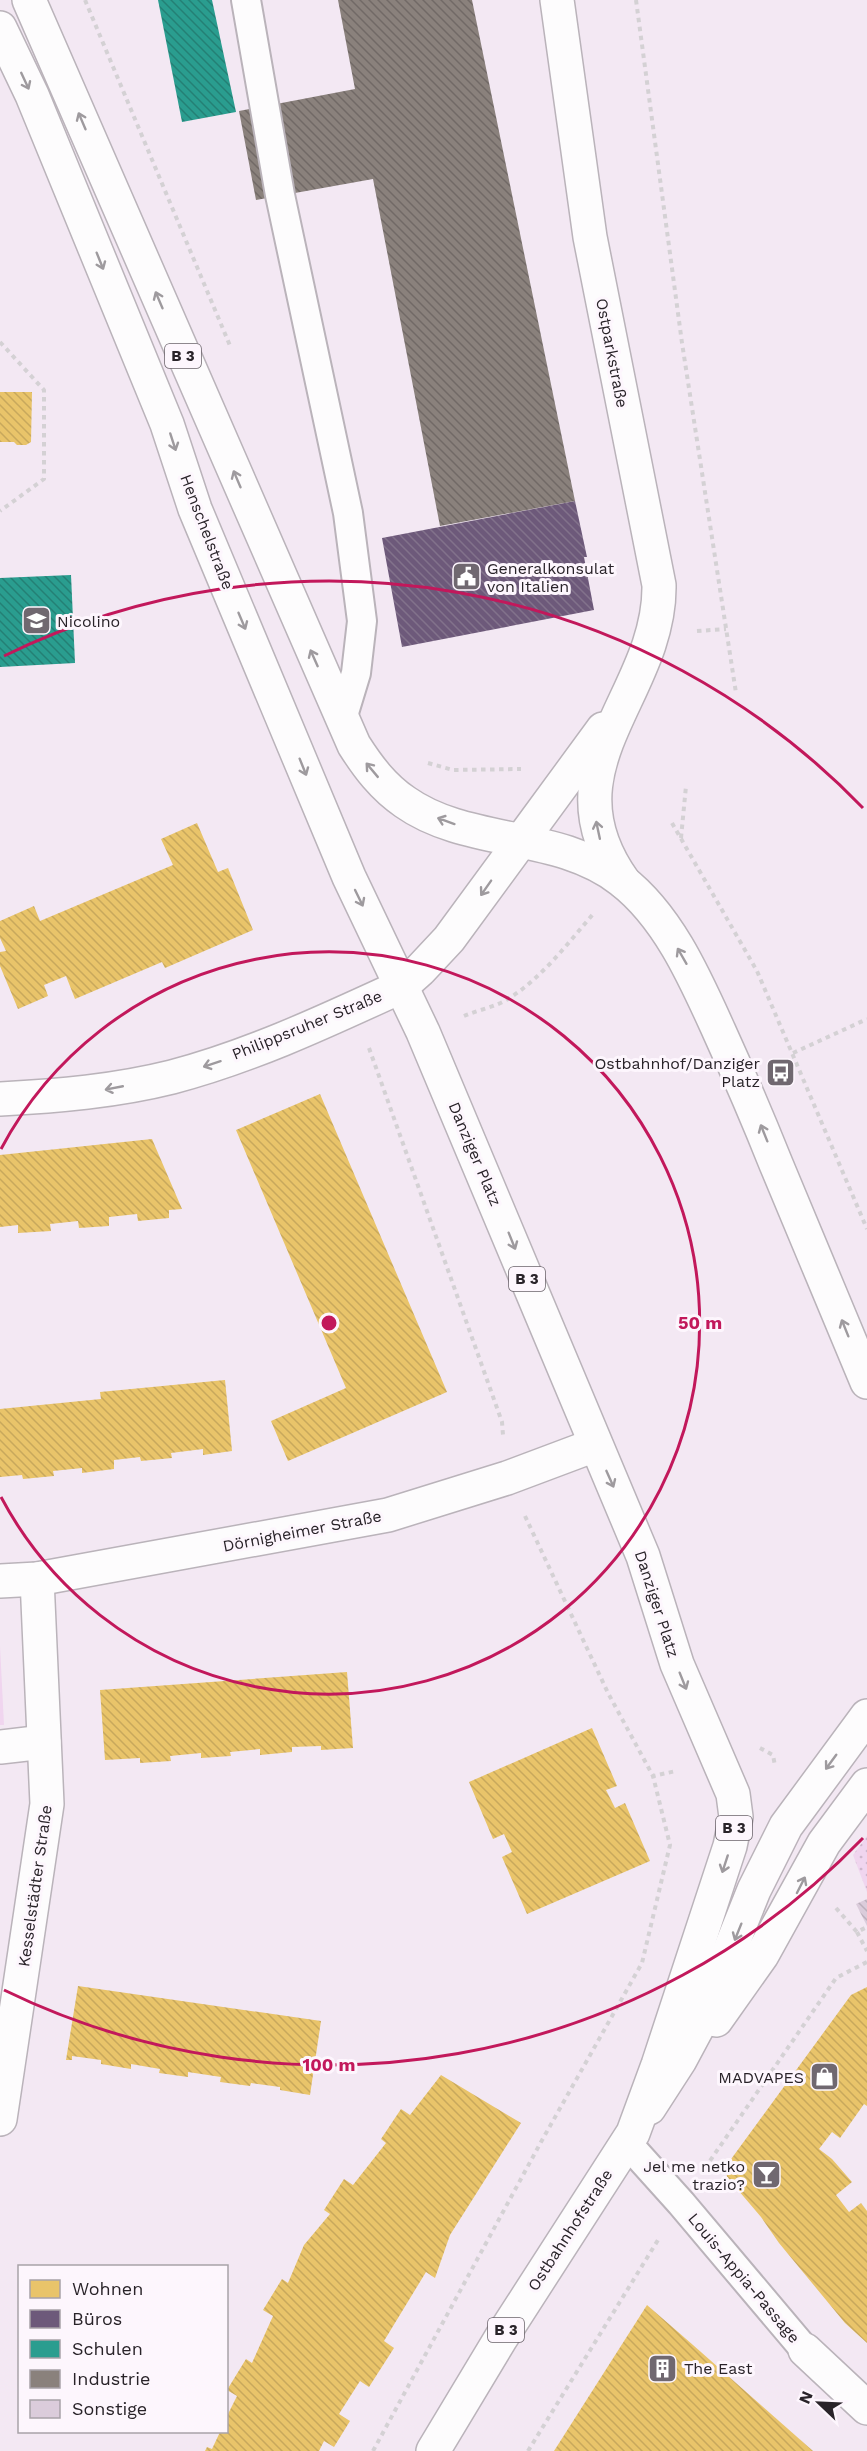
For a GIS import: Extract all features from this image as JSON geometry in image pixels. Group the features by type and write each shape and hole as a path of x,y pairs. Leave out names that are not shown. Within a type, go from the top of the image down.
{"main road":[{"name":"B 3","path":"29,0 342,719 364,762 388,789 415,809 453,823 573,854 603,868 624,882 651,911 672,940 704,998 743,1082 867,1382"},
{"name":"Ostparkstraße","path":"557,0 590,237 659,585 654,632 612,727 601,762 594,805 605,854 624,882"},
{"name":"Henschelstraße","path":"0,28 32,95 167,424 195,509 349,877 423,1032"},
{"name":"Ostparkstraße","path":"519,840 625,698"},
{"path":"402,986 449,939 519,840"},
{"name":"Philippsruher Straße","path":"0,1099 81,1094 171,1077 270,1044 402,986"},
{"name":"Danziger Platz","path":"423,1032 496,1201 595,1445 643,1556 677,1664 730,1784 736,1811 730,1846 718,1886 654,2076 630,2138"},
{"name":"Dörnigheimer Straße","path":"0,1581 37,1579 388,1515 507,1478 595,1445"},
{"name":"Kesselstädter Straße","path":"0,2119 47,1804 37,1579"},
{"path":"630,2138 691,2040 712,1996 754,1890 774,1848 799,1806 867,1716"},
{"path":"0,1747 44,1742"},
{"path":"665,2085 750,1973 824,1843 867,1785"},
{"name":"Ostbahnhofstraße","path":"433,2451 506,2329 630,2138"},
{"name":"Louis-Appia-Passage","path":"805,2350 867,2408"}],"lane":[{"path":"246,0 280,195 348,513 362,621 356,673 342,719"},
{"name":"Louis-Appia-Passage","path":"630,2138 681,2203 805,2350"}],"path":[{"path":"85,0 234,356"},
{"path":"636,0 682,343 736,693"},
{"path":"0,342 44,390 44,479 0,511"},
{"path":"424,762 453,770 524,769"},
{"path":"680,838 686,786"},
{"path":"672,823 757,971 867,1228"},
{"path":"457,1018 506,1000 526,986 546,968 599,908"},
{"path":"793,1053 867,1019"},
{"path":"370,1054 502,1422 504,1442"},
{"path":"373,2451 541,2142 642,1963 670,1845 653,1776 608,1693 525,1515"},
{"path":"653,1776 681,1770"},
{"path":"857,1932 867,1951"},
{"path":"528,2451 681,2203 836,1978 867,1962"}],"shaded area":[{"path":"0,1646 4,1725 0,1725"},
{"path":"867,1836 867,1892 853,1855"}],"building: Wohnen":[{"path":"0,392 32,392 31,442 26,445 0,442"},
{"path":"197,823 218,872 228,868 253,930 165,968 162,962 75,999 66,976 44,985 48,996 18,1009 0,966 0,952 6,951 0,938 0,921 34,906 40,921 173,865 161,839"},
{"path":"320,1094 447,1392 288,1461 271,1421 346,1388 236,1130"},
{"path":"152,1139 182,1209 169,1210 169,1218 138,1221 137,1214 109,1217 109,1226 79,1228 78,1221 50,1224 51,1231 18,1233 18,1225 0,1227 0,1155"},
{"path":"225,1380 232,1451 203,1455 203,1449 171,1453 172,1458 141,1461 140,1457 114,1460 114,1469 82,1473 82,1468 53,1471 54,1476 23,1479 22,1475 0,1477 0,1409 101,1399 100,1392"},
{"path":"347,1672 353,1748 321,1750 321,1746 292,1747 292,1752 260,1755 260,1749 230,1752 231,1756 201,1758 201,1753 170,1756 171,1761 140,1763 140,1758 105,1760 100,1690"},
{"path":"592,1728 617,1786 606,1790 615,1808 625,1803 650,1861 527,1914 502,1857 512,1852 504,1834 493,1839 469,1782"},
{"path":"78,1986 321,2021 310,2095 280,2090 280,2087 220,2082 221,2077 188,2072 188,2077 159,2073 160,2069 131,2064 131,2069 101,2064 101,2060 72,2056 72,2060 66,2060"},
{"path":"867,1987 867,2106 864,2104 840,2138 832,2132 819,2149 832,2159 852,2182 836,2195 849,2212 861,2203 867,2211 867,2343 845,2323 779,2243 761,2217 727,2177 726,2166 851,1995"},
{"path":"441,2075 521,2123 450,2235 435,2278 426,2272 384,2341 394,2348 369,2387 360,2381 339,2414 350,2421 334,2447 324,2441 319,2451 205,2451 207,2447 212,2449 220,2433 228,2433 228,2414 237,2396 228,2388 246,2359 252,2363 273,2316 263,2310 282,2279 288,2283 304,2245 330,2214 324,2210 344,2179 353,2185 386,2143 381,2139 401,2109 410,2115"},
{"name":"The East","path":"647,2305 693,2345 813,2451 554,2451"}],"building: Büros":[{"path":"575,501 587,557 584,557 594,610 402,647 382,538"}],"building: Schulen":[{"path":"158,0 212,0 236,112 182,122"},
{"name":"Nicolino","path":"71,575 75,663 0,667 0,578"}],"building: Industrie":[{"path":"338,0 472,0 575,501 440,526 373,179 256,200 239,111 355,89"}],"building: Sonstige":[{"path":"867,1899 867,1926 856,1904"}],"place":[{"name":"Generalkonsulat von Italien","path":"466,577"},
{"name":"Nicolino","path":"36,621"},
{"name":"Ostbahnhof/Danziger Platz","path":"781,1072"},
{"name":"MADVAPES","path":"825,2077"},
{"name":"Jel me netko trazio?","path":"766,2175"},
{"name":"The East","path":"663,2368"}]}
